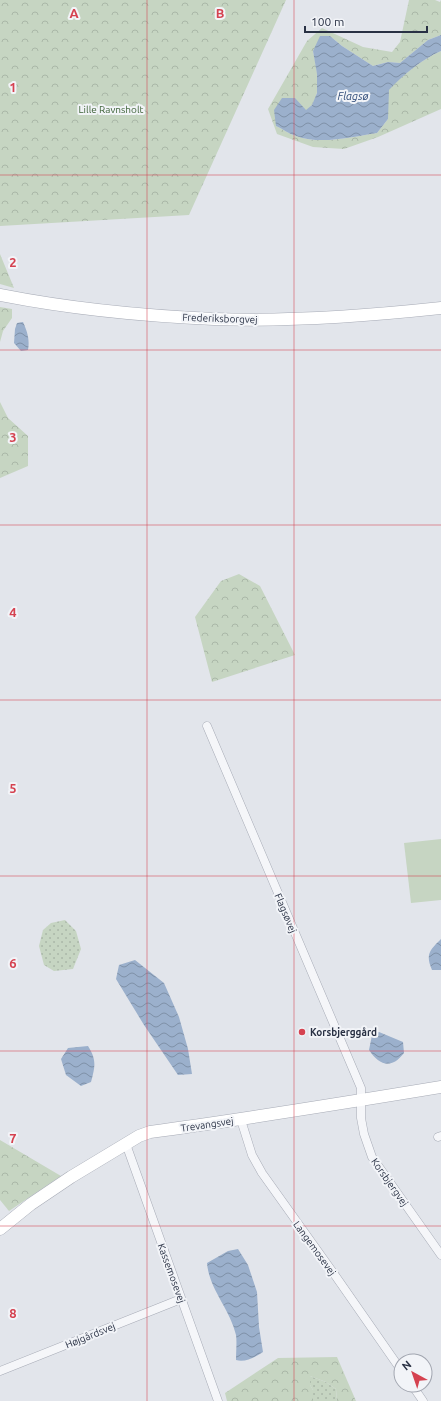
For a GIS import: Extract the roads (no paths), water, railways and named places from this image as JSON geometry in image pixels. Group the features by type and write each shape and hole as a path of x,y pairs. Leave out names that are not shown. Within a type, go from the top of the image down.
{"street":[{"name":"Frederiksborgvej","path":"0,295 44,303 126,313 215,319 286,319 354,316 441,308"},
{"name":"Flagsøvej","path":"207,726 361,1088 360,1101"},
{"name":"Trevangsvej","path":"0,1229 31,1204 71,1177 139,1136 150,1132 241,1120 279,1112 360,1101 441,1087"},
{"name":"Korsbjergvej","path":"360,1101 364,1134 372,1158 441,1255"},
{"name":"Langemosevej","path":"241,1120 252,1155 262,1173 393,1359"},
{"name":"Kassemosevej","path":"126,1144 218,1401"},
{"name":"Højgårdsvej","path":"0,1371 181,1299"}],"water":[{"name":"Flagsø","path":"441,35 441,51 413,68 389,90 388,119 377,133 347,138 316,140 293,135 276,126 274,110 282,98 295,98 306,110 312,105 317,93 317,74 313,51 320,36 330,36 342,46 373,66 388,62 400,63 428,40"},
{"path":"23,322 28,335 29,346 28,350 21,351 14,343 17,323"},
{"path":"441,939 441,970 432,970 429,960 431,949"},
{"path":"135,960 164,983 179,1017 188,1049 192,1074 178,1075 144,1025 116,979 119,965"},
{"path":"379,1032 403,1042 404,1053 394,1062 385,1064 377,1059 369,1050 372,1035"},
{"path":"88,1046 94,1060 93,1072 91,1082 81,1086 66,1075 61,1059 68,1048"},
{"path":"238,1249 248,1265 257,1292 259,1327 263,1352 253,1358 243,1361 236,1360 236,1335 229,1316 215,1290 207,1263 228,1251"}],"place":[{"name":"Korsbjerggård","path":"302,1032"}],"park label":[{"name":"Lille Ravnsholt","path":"111,109"}]}
